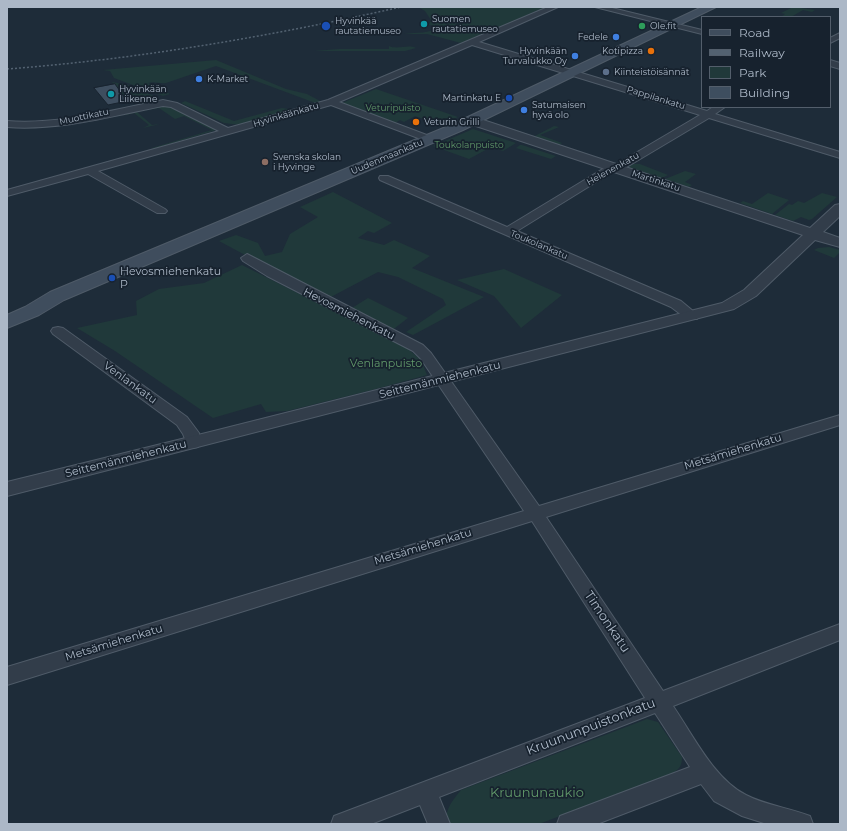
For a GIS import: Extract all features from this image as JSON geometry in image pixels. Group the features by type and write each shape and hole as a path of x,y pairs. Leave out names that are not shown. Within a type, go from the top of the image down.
{"main road":[{"name":"Uudenmaankatu","path":"7,313 25,305 57,296 429,139 711,7"},
{"name":"Uudenmaankatu","path":"7,322 32,311 57,296"}],"street":[{"name":"Hyvinkäänkatu","path":"7,193 331,102 554,7"},
{"path":"599,7 701,32"},
{"path":"831,40 840,35"},
{"name":"Pappilankatu","path":"472,42 840,155"},
{"path":"331,102 429,139"},
{"name":"Muottikatu","path":"7,124 33,126 58,123 163,104 174,105 227,131"},
{"name":"Helenenkatu","path":"507,232 718,108"},
{"name":"Martinkatu","path":"472,120 840,243"},
{"path":"89,170 161,211"},
{"name":"Toukolankatu","path":"384,178 676,304 692,316"},
{"name":"Seittemänmiehenkatu","path":"7,489 728,306 740,300 840,208"},
{"name":"Hevosmiehenkatu","path":"247,258 271,273 418,348 426,356 443,379"},
{"name":"Venlankatu","path":"58,330 182,421 191,433 193,443"},
{"name":"Timonkatu","path":"443,379 535,513 705,772 722,793 742,805 802,824"},
{"name":"Metsämiehenkatu","path":"7,676 840,420"},
{"name":"Kruununpuistonkatu","path":"342,824 840,632"},
{"path":"568,824 705,772"},
{"path":"426,791 439,824"}],"green space":[{"path":"418,7 546,7 461,43 427,34 404,34 427,32 439,27 429,25 431,20 425,11"},
{"path":"793,7 815,10 812,12 803,10 793,16 782,16 785,14 781,13"},
{"path":"389,46 416,48 405,51 314,51 339,49 389,49"},
{"path":"216,60 286,89 307,94 322,102 318,104 216,66 166,83 148,83 170,94 163,96 114,78 110,71 103,70"},
{"path":"112,82 128,85 158,98 155,101 148,103 127,101"},
{"name":"Veturipuisto","path":"376,89 458,117 441,125 415,116 404,122 400,120 395,123 342,103"},
{"path":"185,101 234,121 282,108 295,110 240,125 224,123 181,103"},
{"path":"154,106 169,107 214,127 216,130 153,149 152,148 212,130 184,116 175,119 159,108 137,112 152,125 160,124 143,128 149,125 134,113 126,115 125,112"},
{"path":"554,126 559,127 540,135 562,143 559,145 533,137"},
{"name":"Toukolanpuisto","path":"473,129 516,143 503,151 491,147 469,159 433,146"},
{"path":"520,145 556,156 551,159 516,148"},
{"path":"633,164 640,164 668,175 662,178 628,167"},
{"path":"685,171 696,174 685,182 692,185 689,187 665,179"},
{"path":"333,192 392,223 374,233 368,231 358,238 384,245 394,240 430,256 412,268 484,297 413,335 406,332 446,305 443,299 398,277 378,272 327,299 219,241 236,235 258,243 265,256 282,252 290,234 318,217 300,207"},
{"path":"768,193 789,200 772,214 740,203 743,201 752,204"},
{"path":"822,193 837,197 812,219 809,220 801,217 793,221 775,215 789,204 792,205 798,201 804,203"},
{"path":"829,247 840,250 834,258 814,250 818,248"},
{"name":"Venlanpuisto","path":"242,265 407,348 421,360 427,375 287,411 266,412 261,404 213,418 115,351 77,328 137,315 136,301 159,289 204,283"},
{"path":"504,269 562,295 521,328 494,296 457,280"},
{"path":"368,298 408,318 391,331 352,308"},
{"name":"Kruununaukio","path":"647,719 658,722 682,757 680,767 673,773 539,824 448,824 448,810 461,790"}],"building":[{"name":"Hyvinkään Liikenne","path":"115,84 127,101 108,105 94,88"}],"railway":[{"path":"7,69 57,65 156,53 303,28 401,7"}],"place":[{"name":"Suomen rautatiemuseo","path":"424,24"},
{"name":"Hyvinkää rautatiemuseo","path":"326,26"},
{"name":"Ole.fit","path":"642,26"},
{"name":"Fedele","path":"616,37"},
{"name":"Kotipizza","path":"651,51"},
{"name":"Hyvinkään Turvalukko Oy","path":"575,56"},
{"name":"Kiinteistöisännät","path":"606,72"},
{"name":"K-Market","path":"199,79"},
{"name":"Hyvinkään Liikenne","path":"111,94"},
{"name":"Martinkatu E","path":"509,98"},
{"name":"Satumaisen hyvä olo","path":"524,110"},
{"name":"Veturin Grilli","path":"416,122"},
{"name":"Svenska skolan i Hyvinge","path":"265,162"},
{"name":"Hevosmiehenkatu P","path":"112,278"}]}
